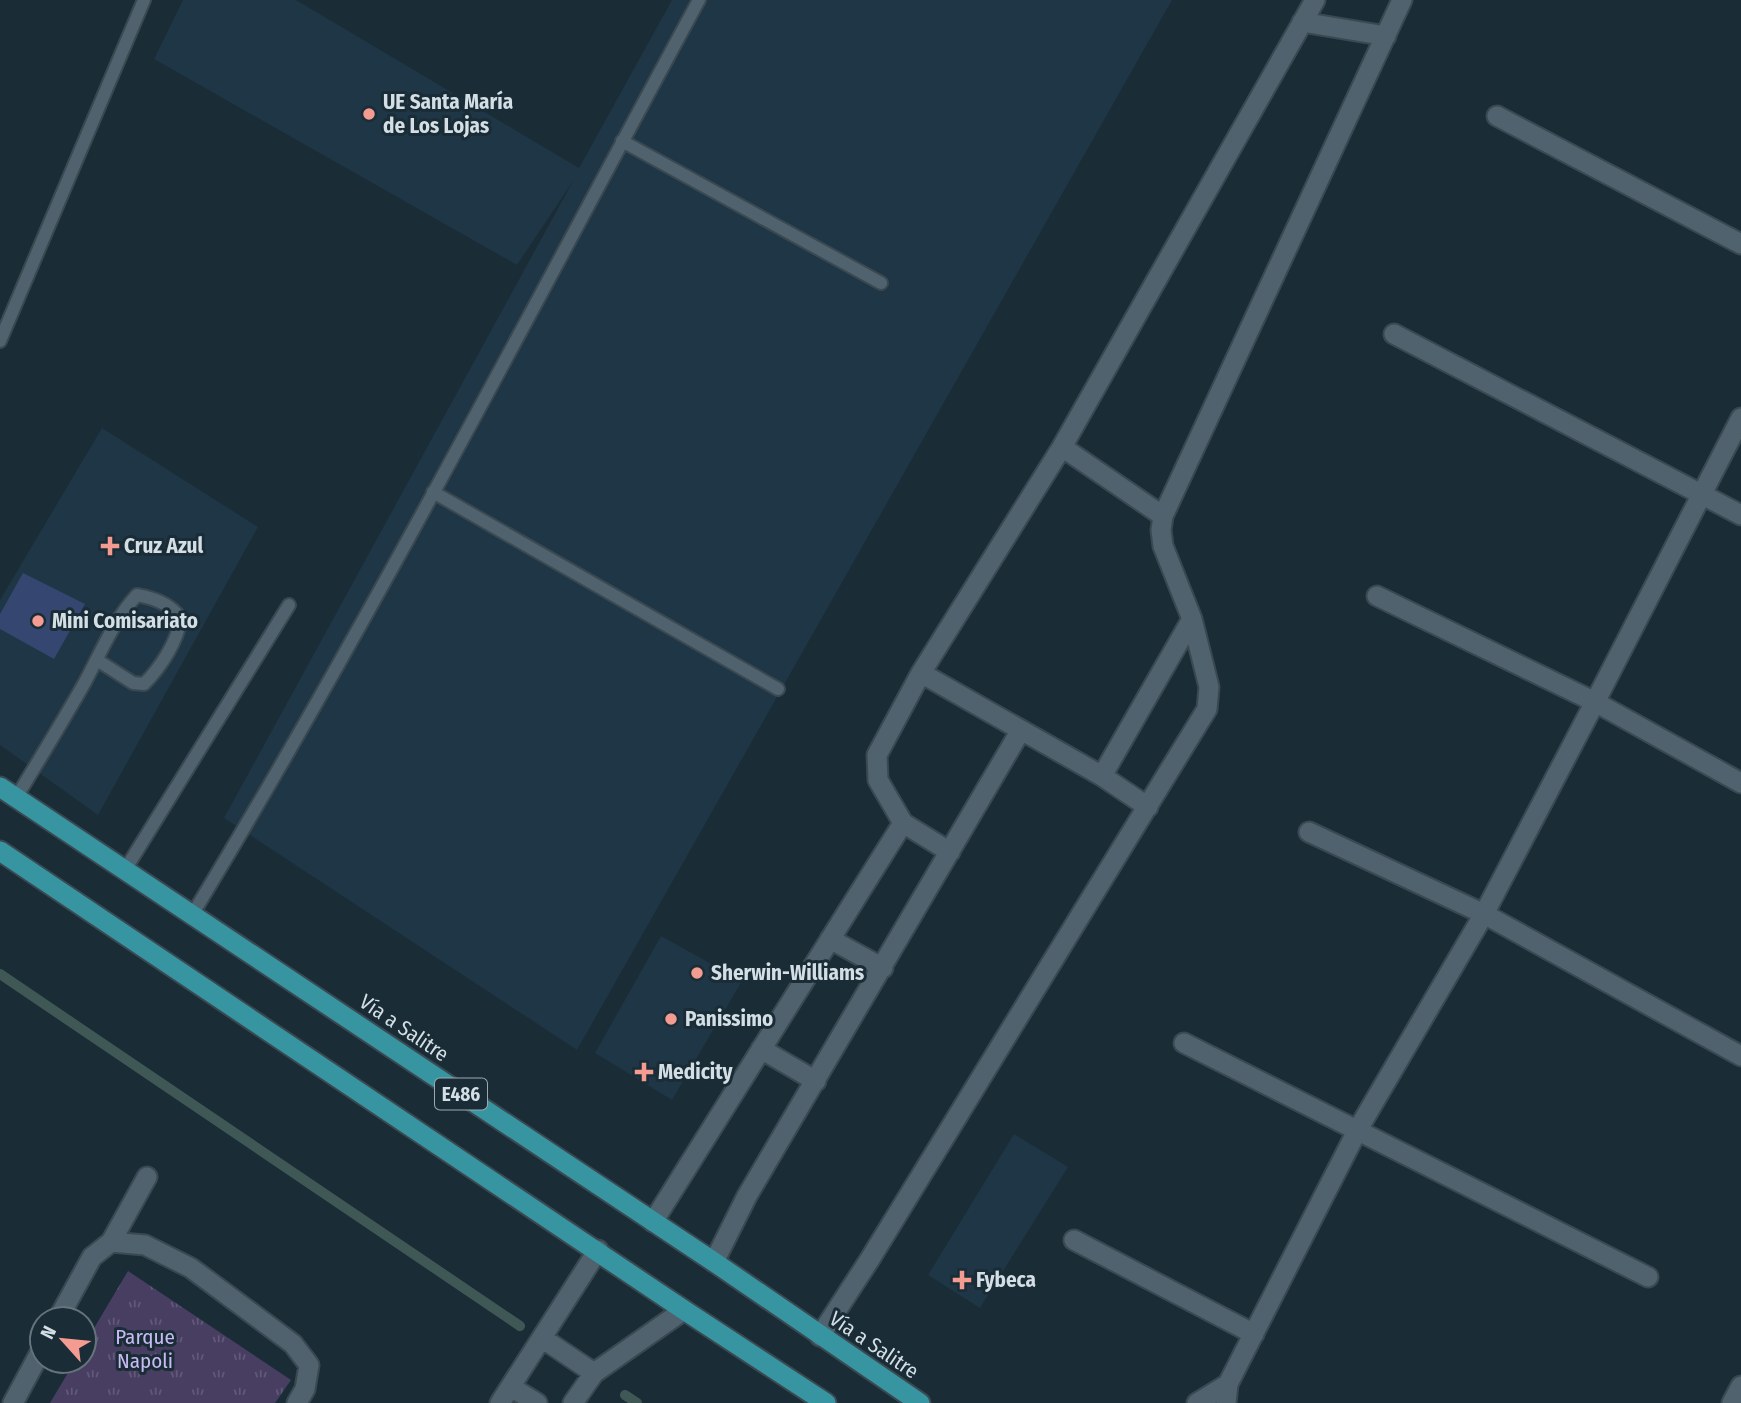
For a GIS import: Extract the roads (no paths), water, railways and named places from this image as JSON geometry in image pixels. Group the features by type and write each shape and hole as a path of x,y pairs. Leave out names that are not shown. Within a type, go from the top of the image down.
{"main road":[{"name":"Vía a Salitre","path":"8,793 714,1262 920,1403"},
{"name":"E486","path":"0,851 827,1403"}],"street":[{"path":"950,852 903,823 878,780 877,755 920,673 1062,447 1315,0"},
{"path":"820,1336 870,1259 1207,709 1209,687 1192,619 1163,546 1163,516 1402,0"},
{"path":"1302,22 1386,36"},
{"path":"1497,116 1741,244"},
{"path":"1394,334 1741,515"},
{"path":"1198,1403 1227,1393 1357,1131 1484,914 1741,418"},
{"path":"1062,447 1163,516"},
{"path":"1377,596 1595,702 1741,783"},
{"path":"1102,776 1192,619"},
{"path":"920,673 1102,776 1148,807"},
{"path":"714,1262 747,1196 1021,730"},
{"path":"653,1222 903,823"},
{"path":"1308,832 1484,914 1741,1056"},
{"path":"830,939 883,968"},
{"path":"1184,1043 1648,1277"},
{"path":"761,1049 816,1081"},
{"path":"66,1305 92,1257 111,1242 147,1177"},
{"path":"1074,1240 1254,1334"},
{"path":"111,1242 145,1245 191,1268 293,1344 309,1366 305,1390 297,1403"},
{"path":"537,1403 506,1395 598,1250"},
{"path":"573,1403 594,1374 684,1310"},
{"path":"542,1338 594,1374"},
{"path":"13,1403 28,1375"},
{"path":"1732,1403 1741,1386"}],"lane":[{"path":"0,341 144,0"},
{"path":"192,915 241,835 433,492 699,0"},
{"path":"622,141 881,283"},
{"path":"433,492 778,690"},
{"path":"8,793 97,660 129,604 138,595 149,597 175,610 181,619 178,635 144,684 133,684 97,660"},
{"path":"125,870 289,605"}],"waterway":[{"path":"0,974 520,1326"},
{"path":"625,1395 637,1403"}],"place":[{"name":"UE Santa María de Los Lojas","path":"369,114"},
{"name":"Cruz Azul","path":"110,546"},
{"name":"Mini Comisariato","path":"38,621"},
{"name":"Sherwin-Williams","path":"697,973"},
{"name":"Panissimo","path":"671,1019"},
{"name":"Medicity","path":"644,1072"},
{"name":"Fybeca","path":"962,1280"}],"park label":[{"name":"Parque Napoli","path":"145,1349"}]}
